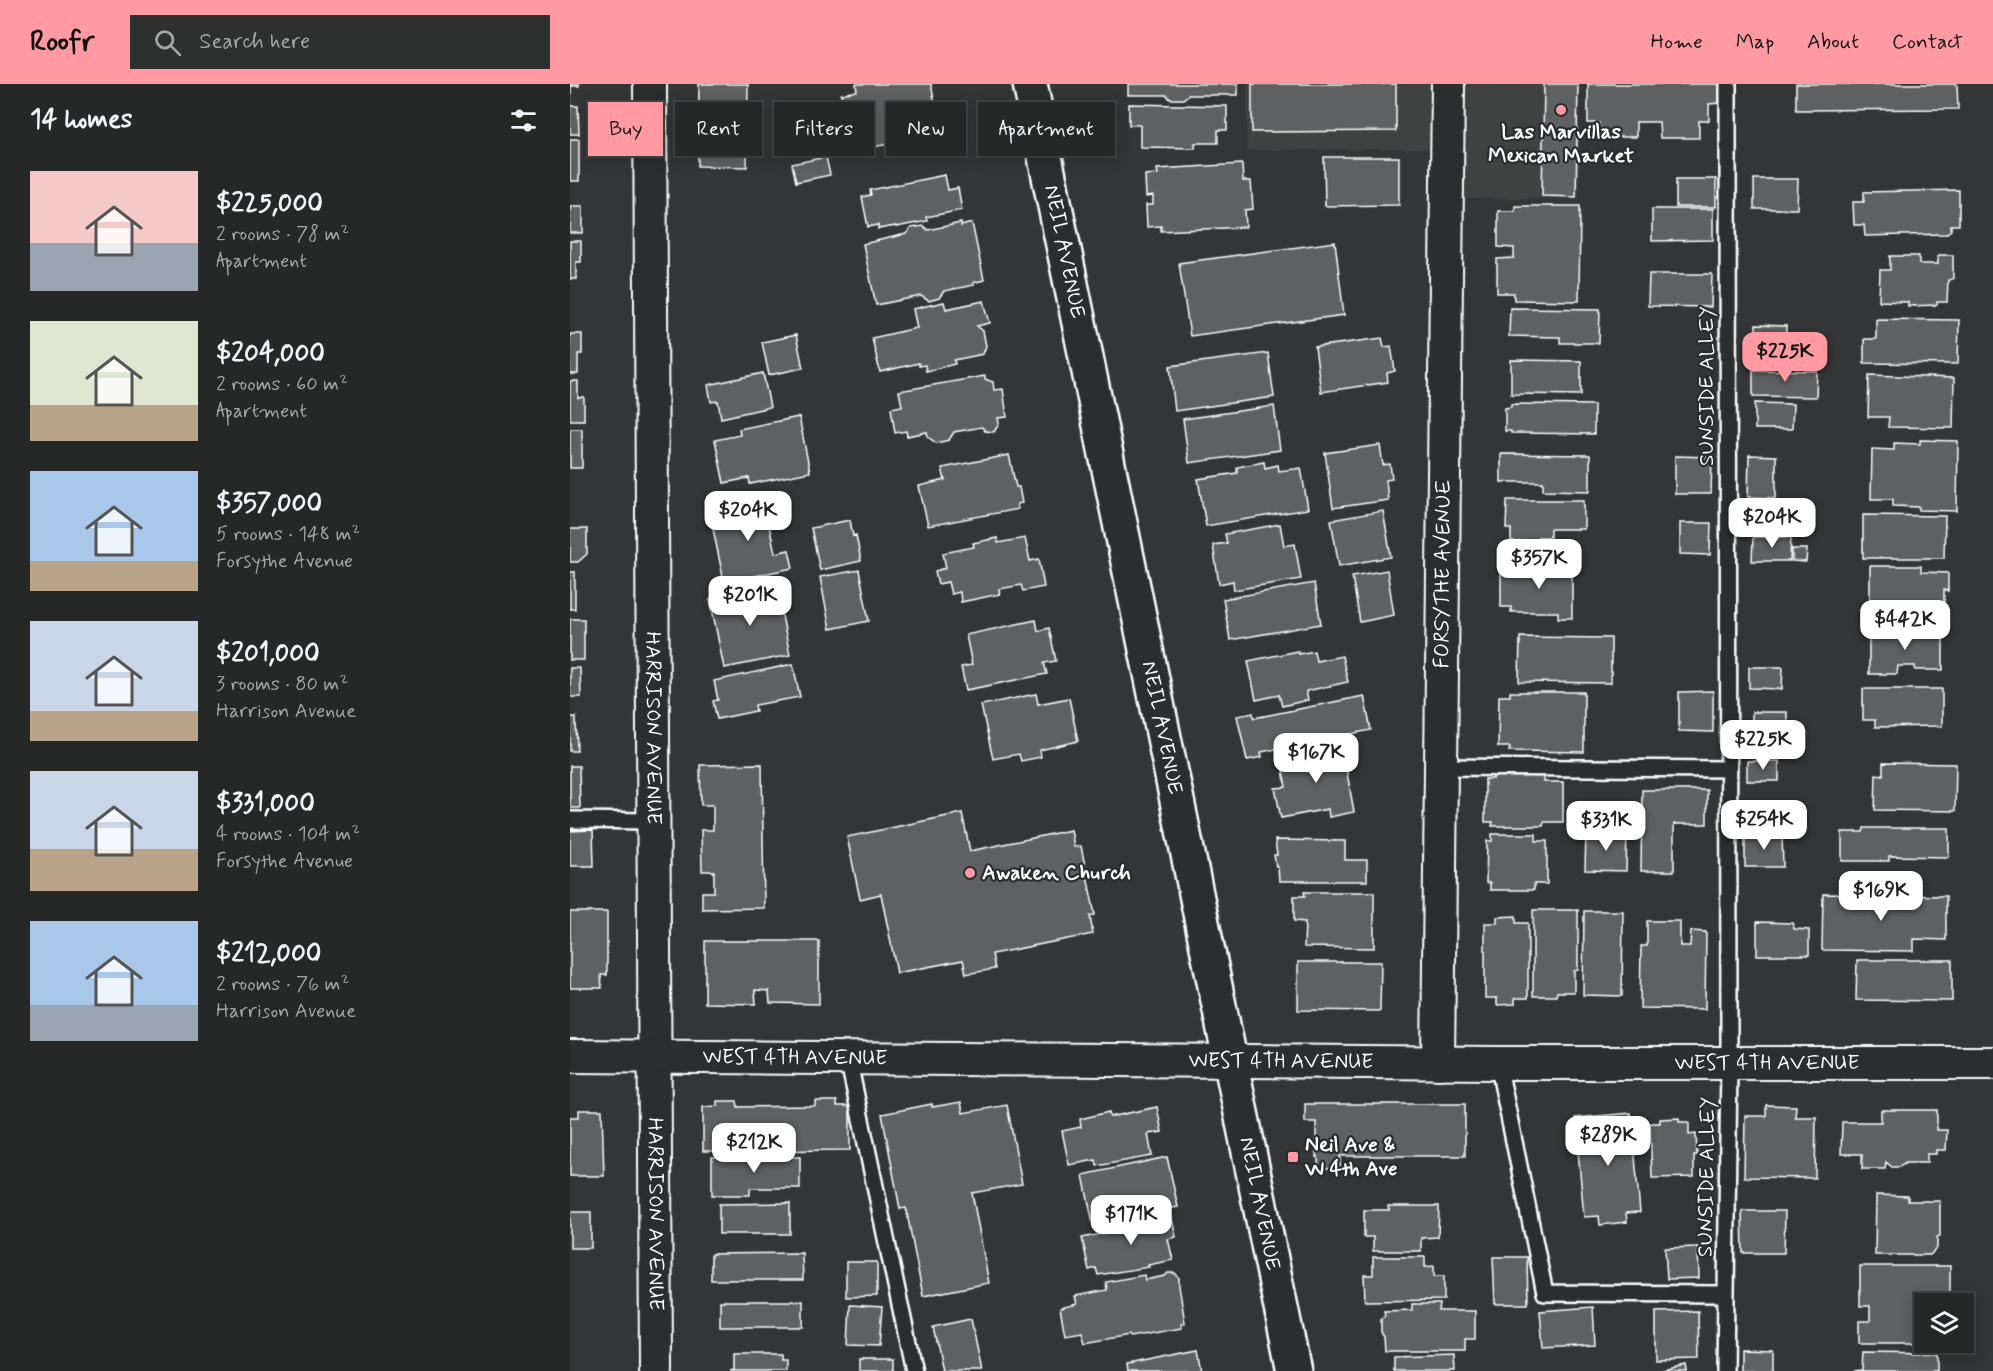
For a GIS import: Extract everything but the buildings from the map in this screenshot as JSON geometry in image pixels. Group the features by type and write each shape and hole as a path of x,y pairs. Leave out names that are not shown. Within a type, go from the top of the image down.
{"street":[{"name":"HARRISON AVENUE","path":"650,84 656,1371"},
{"name":"NEIL AVENUE","path":"1030,84 1294,1371"},
{"name":"FORSYTHE AVENUE","path":"1438,1063 1448,84"},
{"name":"WEST 4TH AVENUE","path":"570,1056 1438,1063 1993,1064"}],"lane":[{"name":"SUNSIDE ALLEY","path":"1725,1371 1730,1063 1728,84"},
{"path":"1441,767 1729,769"},
{"path":"570,820 653,821"},
{"path":"848,1058 914,1371"},
{"path":"1498,1063 1545,1293 1726,1294"}],"shaded area":[{"path":"1247,84 1578,84 1579,198 1447,199 1447,149 1247,150"}],"place":[{"name":"Las Marvillas Mexican Market","path":"1561,110"},
{"name":"Awaken Church","path":"970,873"},
{"name":"Neil Ave & W 4th Ave","path":"1293,1157"}]}
